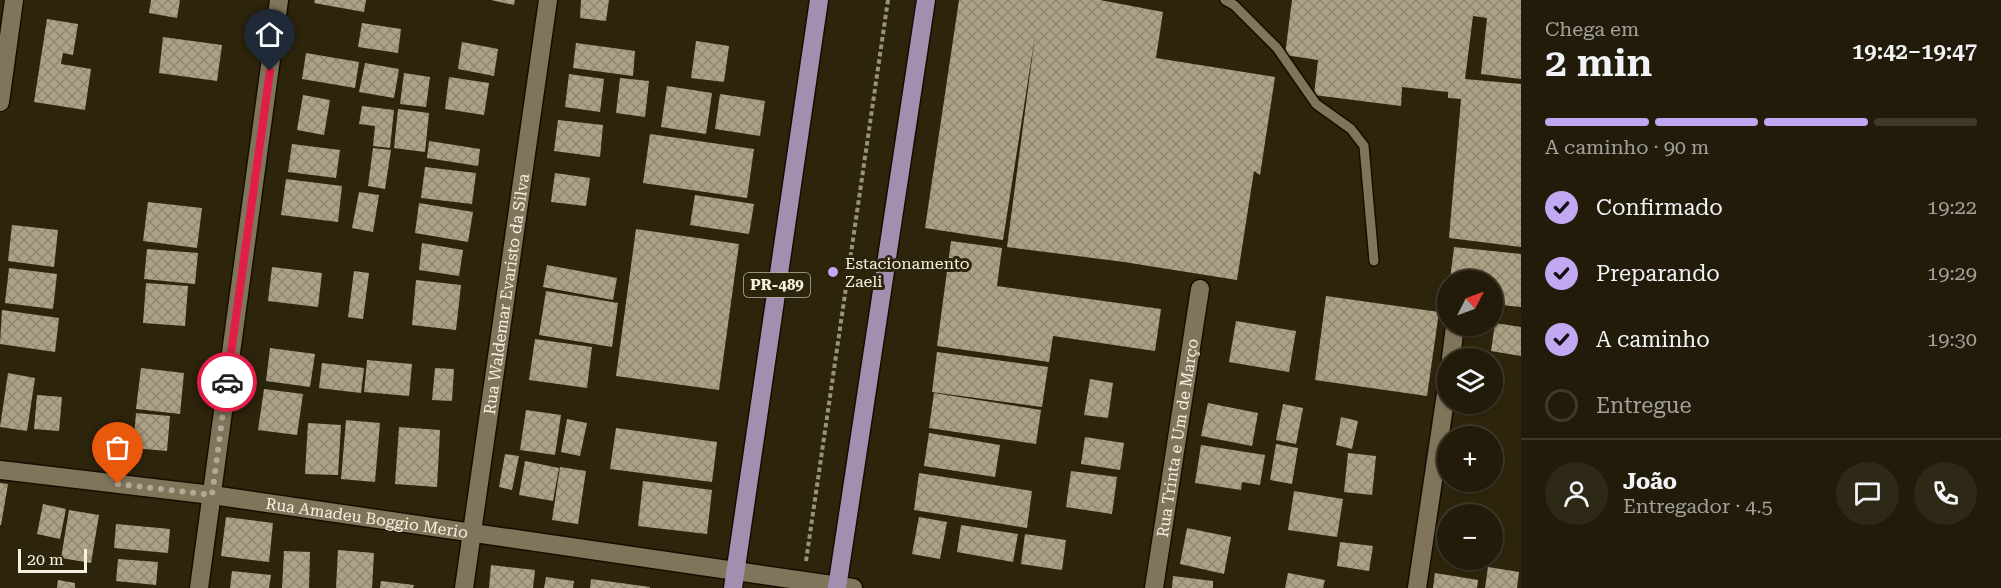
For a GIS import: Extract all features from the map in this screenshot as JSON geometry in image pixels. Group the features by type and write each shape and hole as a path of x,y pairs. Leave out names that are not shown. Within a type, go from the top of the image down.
{"main road":[{"name":"PR-489","path":"734,579 819,0"},
{"path":"842,587 926,0"}],"street":[{"path":"0,102 14,0"},
{"path":"199,588 279,0"},
{"name":"Rua Waldemar Evaristo da Silva","path":"464,588 548,0"},
{"name":"Rua Trinta e Um de Março","path":"1154,588 1200,289"},
{"path":"1418,588 1443,414"},
{"name":"Rua Amadeu Boggio Merio","path":"0,470 212,495 472,532 734,579 803,581 842,587"}],"lane":[{"path":"1225,0 1234,5 1277,48 1316,104 1351,129 1364,146 1374,261"}],"path":[{"path":"803,581 888,0"}],"building":[{"path":"151,0 180,0 177,18 149,13"},
{"path":"315,0 366,0 364,12 314,3"},
{"path":"491,0 515,0 514,5"},
{"path":"581,0 609,0 606,21 580,18"},
{"path":"959,0 1100,0 1163,12 1156,58 1275,77 1260,175 1254,171 1237,280 1007,247 1035,36 1003,240 925,228"},
{"path":"1292,0 1521,0 1521,79 1481,74 1487,18 1473,16 1465,79 1521,84 1521,247 1449,238 1461,99 1448,98 1448,92 1402,87 1401,106 1314,95 1318,60 1285,55"},
{"path":"47,19 78,24 73,55 63,53 61,64 91,69 85,110 34,102"},
{"path":"362,23 401,29 398,53 358,47"},
{"path":"163,37 222,45 217,81 159,73"},
{"path":"696,41 729,46 724,82 691,78"},
{"path":"462,42 498,49 494,76 458,69"},
{"path":"576,43 635,51 633,76 573,68"},
{"path":"306,53 359,62 355,88 302,79"},
{"path":"365,63 399,69 394,98 359,92"},
{"path":"404,73 430,77 426,107 400,104"},
{"path":"569,74 604,79 600,112 565,107"},
{"path":"449,77 489,83 484,115 445,109"},
{"path":"620,78 649,81 645,117 616,113"},
{"path":"667,86 712,93 706,134 661,127"},
{"path":"720,94 765,101 760,136 715,129"},
{"path":"303,95 330,100 324,135 297,130"},
{"path":"362,106 394,110 390,148 373,146 375,126 359,124"},
{"path":"398,109 429,113 425,152 394,148"},
{"path":"558,120 603,125 600,157 554,151"},
{"path":"650,134 754,149 747,198 643,183"},
{"path":"429,141 480,149 478,166 427,158"},
{"path":"292,144 340,150 336,178 288,172"},
{"path":"373,148 391,150 385,189 368,186"},
{"path":"425,167 476,173 472,204 421,198"},
{"path":"555,173 590,178 586,206 551,202"},
{"path":"286,179 342,186 338,222 281,215"},
{"path":"359,192 379,195 373,232 352,228"},
{"path":"695,195 754,204 749,234 690,225"},
{"path":"148,202 202,208 197,248 143,241"},
{"path":"419,203 473,212 468,242 415,233"},
{"path":"12,225 58,230 54,267 8,261"},
{"path":"636,229 739,244 719,390 616,376"},
{"path":"951,241 1002,248 997,286 1161,309 1155,351 1053,336 1049,362 937,346"},
{"path":"422,243 463,250 459,276 419,270"},
{"path":"1454,247 1521,254 1521,307 1503,305 1503,270 1451,270"},
{"path":"147,249 198,253 195,284 144,279"},
{"path":"547,265 617,278 613,300 543,287"},
{"path":"272,267 322,273 318,307 268,301"},
{"path":"9,268 57,274 53,309 5,303"},
{"path":"354,271 369,273 363,319 348,317"},
{"path":"416,280 461,285 456,330 412,325"},
{"path":"146,283 188,286 185,326 143,323"},
{"path":"546,291 618,303 612,347 539,335"},
{"path":"1326,296 1437,312 1427,396 1315,380"},
{"path":"2,310 59,318 55,352 0,344"},
{"path":"1236,321 1296,331 1289,372 1229,362"},
{"path":"1503,324 1521,327 1521,356 1503,353 1503,348 1491,348 1493,336 1503,336"},
{"path":"535,339 592,347 587,388 529,380"},
{"path":"270,348 315,354 310,387 266,381"},
{"path":"937,352 1048,367 1042,407 932,392"},
{"path":"367,360 412,364 409,396 364,392"},
{"path":"322,363 364,368 361,393 319,388"},
{"path":"141,368 184,373 180,414 136,409"},
{"path":"435,368 454,369 452,401 432,400"},
{"path":"8,373 35,378 27,431 0,427"},
{"path":"1090,379 1113,383 1108,418 1084,415"},
{"path":"264,389 303,394 297,435 258,430"},
{"path":"934,393 1041,410 1036,444 929,428"},
{"path":"37,395 62,397 59,431 34,429"},
{"path":"1208,403 1258,413 1252,446 1201,436"},
{"path":"1283,404 1303,408 1296,444 1276,440"},
{"path":"526,410 561,415 555,455 520,450"},
{"path":"136,413 170,416 167,451 133,448"},
{"path":"1341,417 1358,421 1352,449 1336,445"},
{"path":"567,419 587,423 580,456 561,452"},
{"path":"346,420 380,423 375,482 341,479"},
{"path":"308,423 341,425 338,475 305,474"},
{"path":"399,427 440,430 437,487 395,484"},
{"path":"616,428 717,442 712,482 610,469"},
{"path":"929,433 1000,445 995,477 924,466"},
{"path":"1085,437 1124,443 1120,470 1081,464"},
{"path":"1276,444 1298,448 1292,484 1270,480"},
{"path":"1201,445 1265,455 1260,485 1242,482 1241,490 1195,483"},
{"path":"1348,453 1376,456 1372,495 1344,492"},
{"path":"505,454 519,456 512,490 499,487"},
{"path":"525,461 559,468 553,501 519,495"},
{"path":"560,467 586,471 578,524 552,520"},
{"path":"1071,471 1117,477 1112,514 1066,507"},
{"path":"919,473 1032,491 1027,528 914,510"},
{"path":"643,481 712,490 707,534 638,526"},
{"path":"0,483 8,484 1,525 0,525"},
{"path":"1294,491 1343,499 1337,537 1288,530"},
{"path":"43,504 66,509 60,539 37,534"},
{"path":"69,510 99,515 91,563 61,558"},
{"path":"226,517 273,523 269,562 221,556"},
{"path":"919,517 947,522 940,559 912,554"},
{"path":"116,524 170,529 168,553 114,548"},
{"path":"961,525 1018,534 1013,562 957,552"},
{"path":"1187,528 1231,537 1224,574 1180,564"},
{"path":"1025,534 1066,540 1062,570 1021,564"},
{"path":"1340,542 1373,546 1369,571 1337,566"},
{"path":"338,550 374,553 372,588 336,588"},
{"path":"284,551 310,552 309,588 282,588"},
{"path":"118,559 158,562 156,585 116,581"},
{"path":"491,565 535,570 533,588 489,588"},
{"path":"1488,570 1519,572 1517,588 1485,588"},
{"path":"232,571 271,575 269,588 230,588"},
{"path":"1288,573 1325,580 1323,588 1285,588"},
{"path":"1435,573 1478,580 1477,588 1433,588"},
{"path":"1173,576 1213,581 1213,588 1172,588"},
{"path":"546,577 574,581 573,588 544,588"},
{"path":"591,579 650,587 650,588 590,588"},
{"path":"58,580 75,583 75,588 57,588"},
{"path":"381,581 414,585 413,588 380,588"}],"way so far":[{"path":"118,484 212,495 227,382"}],"place":[{"name":"Estacionamento Zaeli","path":"833,272"}],"route":[{"path":"227,382 270,71"}]}
